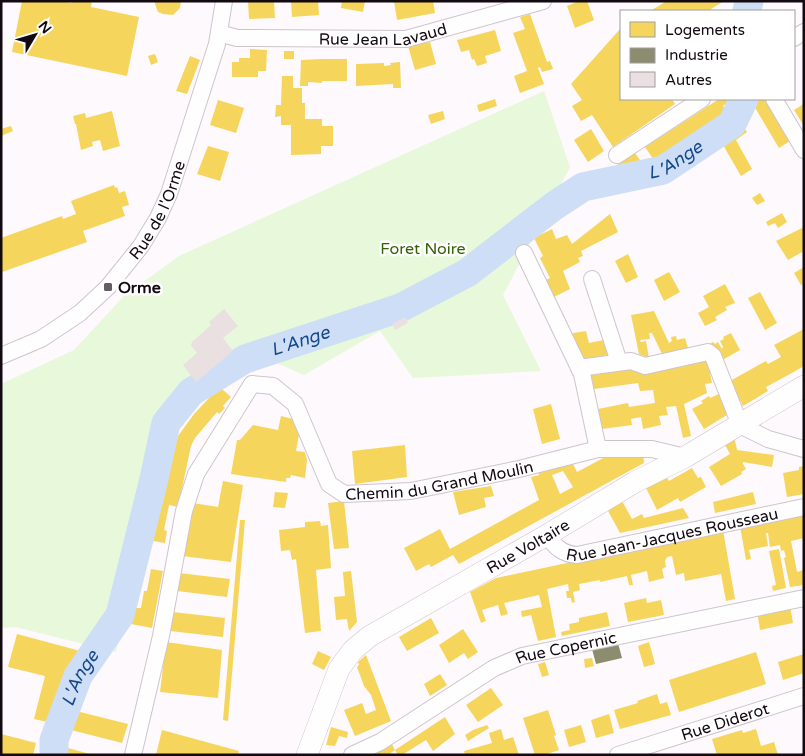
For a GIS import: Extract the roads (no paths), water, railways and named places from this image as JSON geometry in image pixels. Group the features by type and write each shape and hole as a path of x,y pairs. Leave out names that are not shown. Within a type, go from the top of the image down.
{"street":[{"name":"Rue de l'Orme","path":"1,356 41,339 80,313 108,287 141,246 158,218 169,194 219,33 224,1"},
{"name":"Rue Jean Lavaud","path":"219,33 237,38 406,39 543,1"},
{"path":"617,155 700,100"},
{"path":"775,100 804,150"},
{"path":"524,253 582,374 598,449"},
{"path":"592,280 620,362"},
{"path":"579,368 631,360 645,366 708,352 713,356 740,425 768,439 804,449"},
{"name":"Chemin du Grand Moulin","path":"133,755 161,636 184,511 196,474 252,384 273,386 295,404 328,484 344,494 411,491 519,469 598,449 652,449 685,457"},
{"name":"Rue Voltaire","path":"308,755 339,669 353,650 370,636 547,535 635,482 685,457 804,386"},
{"name":"Rue Jean-Jacques Rousseau","path":"547,535 558,549 568,554 577,555 804,507"},
{"name":"Rue Copernic","path":"352,755 380,742 494,668 522,656 804,598"},
{"name":"Rue Diderot","path":"618,755 804,696"}],"waterway":[{"name":"L'Ange","path":"747,10 749,1"},
{"name":"L'Ange","path":"54,755 54,740 78,676 120,615 166,423 191,392 245,359 400,308 467,273 554,206 583,187 663,170 732,124 744,100"}],"place":[{"name":"Orme","path":"108,287"}],"park label":[{"name":"Foret Noire","path":"423,248"}]}
